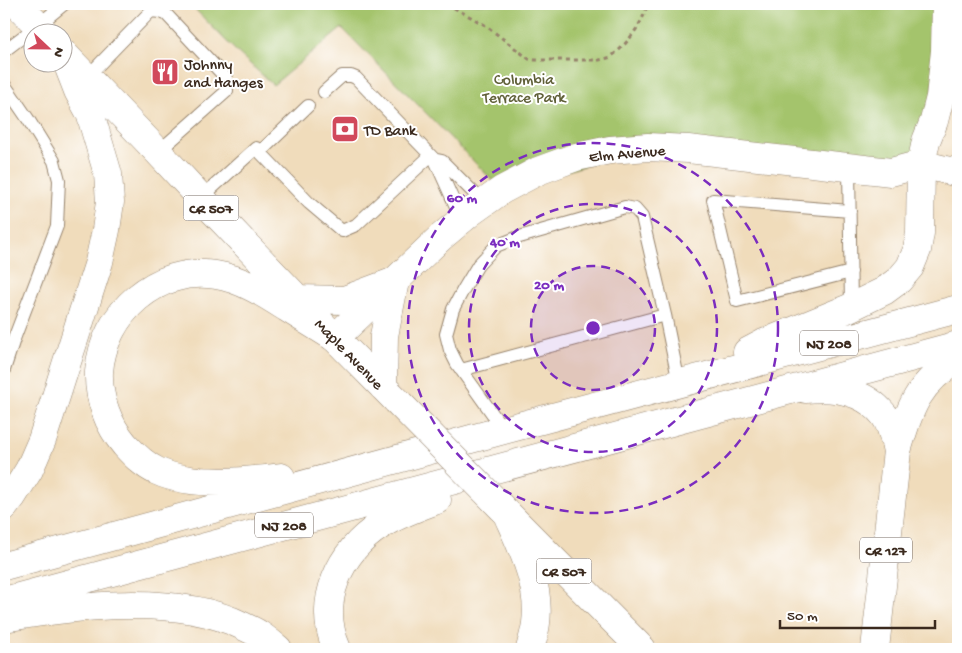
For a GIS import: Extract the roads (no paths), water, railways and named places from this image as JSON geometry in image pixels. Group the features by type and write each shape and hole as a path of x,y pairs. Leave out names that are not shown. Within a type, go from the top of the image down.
{"main road":[{"path":"17,4 34,22"},
{"path":"690,381 764,343 851,307 884,291 899,280 910,267 917,250 920,233 920,164 940,97 946,4"},
{"name":"Maple Avenue","path":"72,63 335,338 642,649"},
{"path":"4,507 29,470 42,440 99,262 106,230 110,202 108,174 90,113 78,91 71,72"},
{"name":"Elm Avenue","path":"335,338 440,238 484,203 502,190 538,171 576,157 610,150 648,147 688,149 891,172 920,164"},
{"path":"920,164 958,173"},
{"path":"335,338 262,292 240,282 217,275 196,273 172,277 149,288 130,304 115,323 103,354 100,372 101,396 108,418 120,438 136,458 157,471 178,478 204,481 263,480 295,475 499,432"},
{"path":"298,299 344,300 395,281"},
{"path":"390,394 384,336 395,281"},
{"name":"NJ 208","path":"4,566 958,309"},
{"name":"NJ 208","path":"4,601 958,345"},
{"path":"898,451 906,422 916,398 927,383 943,368 958,359"},
{"path":"790,390 836,389 856,394 872,402 885,416 898,451"},
{"path":"337,649 333,640 329,612 332,587 343,563 359,543 381,525 406,512 564,451"},
{"name":"CR 127","path":"875,649 898,451"},
{"path":"506,512 524,553 537,602 536,623 530,649"},
{"path":"4,618 78,608 156,606 186,609 212,614 237,623 260,634 278,649"}],"lane":[{"path":"47,22 64,4"},
{"path":"86,78 151,11 166,14 226,78 227,91 158,152"},
{"path":"4,51 22,40"},
{"path":"324,92 342,76 356,78 435,160 462,220"},
{"path":"4,84 54,161 59,180 56,226 9,339 4,370"},
{"path":"260,152 308,106"},
{"path":"201,198 256,148 309,203 342,231 356,225 428,158 442,161 484,203"},
{"path":"850,168 851,307"},
{"path":"850,211 713,200 737,301 850,272"},
{"path":"499,432 450,350 446,334 453,308 478,265 496,246 516,238 625,207 635,209 642,217 665,315 690,381"},
{"path":"461,370 665,315"}],"place":[{"name":"Johnny and Hanges","path":"165,72"},
{"name":"TD Bank","path":"345,129"}],"park label":[{"name":"Columbia Terrace Park","path":"524,87"}]}
